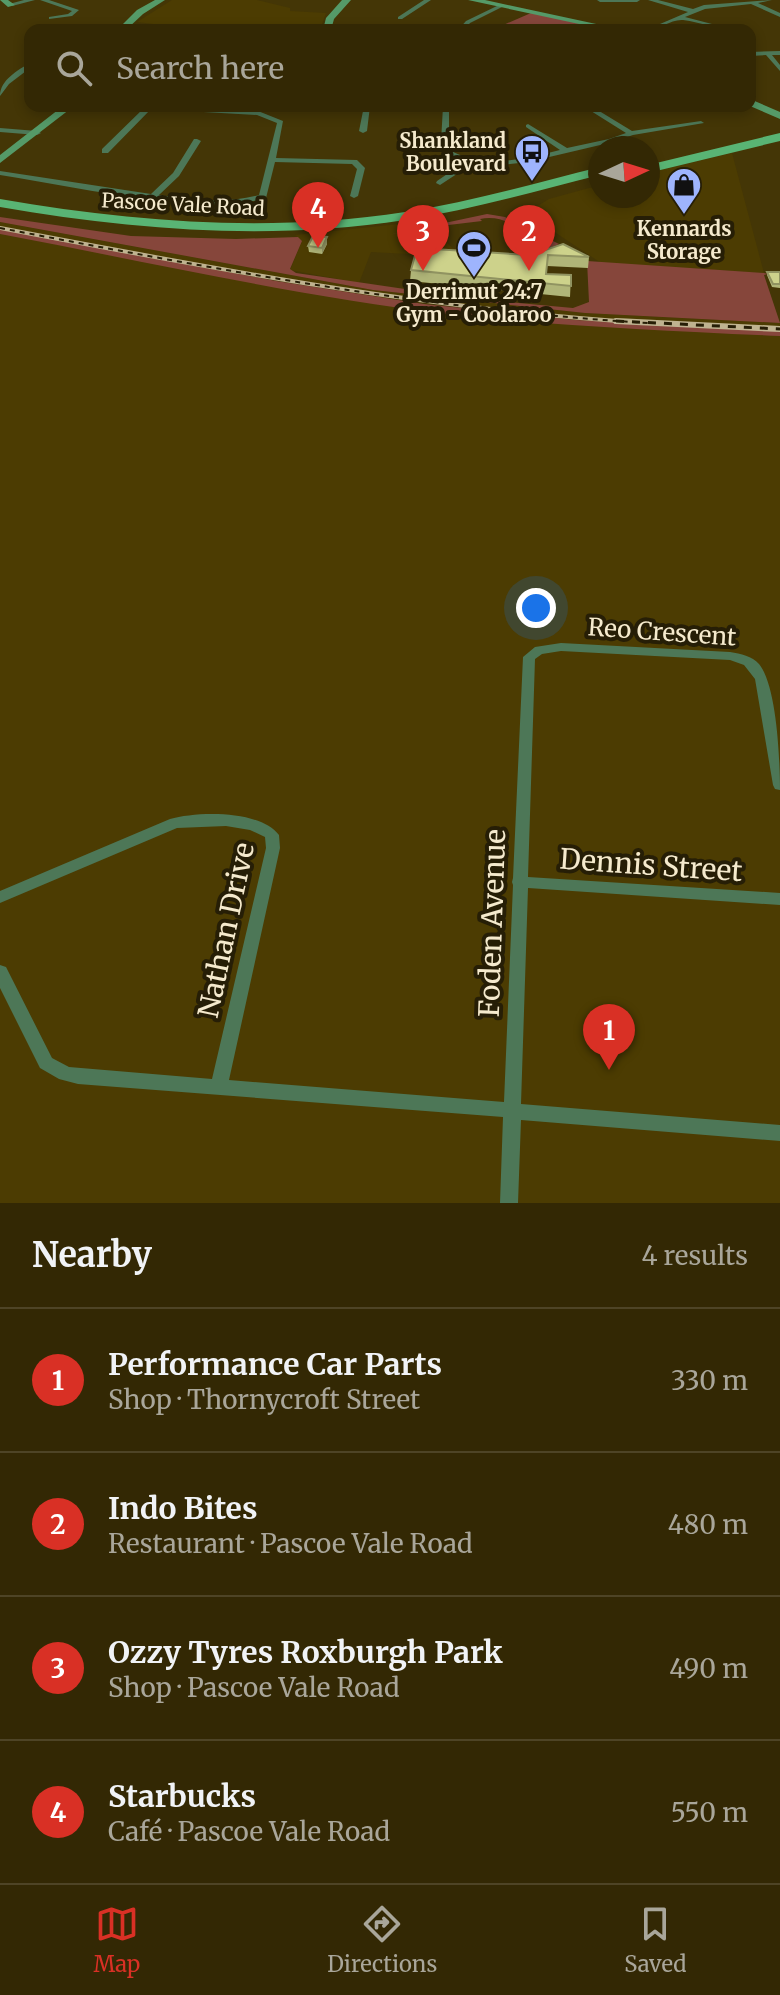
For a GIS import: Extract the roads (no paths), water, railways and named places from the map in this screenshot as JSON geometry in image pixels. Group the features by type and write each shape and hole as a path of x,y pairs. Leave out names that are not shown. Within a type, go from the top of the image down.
{"main road":[{"path":"660,157 780,129"},
{"path":"660,166 780,137"},
{"name":"Pascoe Vale Road","path":"0,203 136,225 255,228 379,219 496,202 588,175"},
{"name":"Pascoe Vale Road","path":"0,213 109,231 243,237 384,227 588,183"}],"street":[{"path":"1,0 12,4"},
{"path":"0,9 32,0"},
{"path":"43,0 76,10 70,15 51,18"},
{"path":"127,24 140,12 161,0"},
{"path":"328,24 330,18 347,0"},
{"path":"401,19 428,0"},
{"path":"472,0 590,24"},
{"path":"600,0 637,0"},
{"path":"651,0 693,11"},
{"path":"662,24 693,11 769,0"},
{"path":"752,2 780,15"},
{"path":"466,24 501,6"},
{"path":"678,17 707,24"},
{"path":"767,53 780,69"},
{"path":"756,54 780,53"},
{"path":"0,94 7,83 24,70"},
{"path":"756,105 780,116"},
{"path":"0,160 62,112"},
{"path":"105,151 144,112"},
{"path":"0,173 153,197 259,199 265,192 282,125 276,119 258,113 243,112"},
{"path":"363,131 366,112"},
{"path":"446,112 445,147 455,157 509,163 622,138 631,133 646,133 697,122"},
{"path":"596,112 631,133"},
{"path":"528,126 565,150"},
{"path":"0,130 37,133"},
{"path":"153,197 176,174 198,140"},
{"path":"273,160 354,162 361,168 353,196"},
{"path":"438,183 471,161"},
{"name":"Reo Crescent","path":"539,650 561,647 730,656 746,660 755,667 761,679 780,785"},
{"name":"Foden Avenue","path":"509,1203 527,661 539,650"},
{"name":"Nathan Drive","path":"0,897 175,823 204,820 250,823 267,829 272,835 273,848 219,1086"},
{"name":"Dennis Street","path":"519,882 780,899"},
{"path":"0,972 39,1053 54,1069 78,1077 780,1133"}],"railway":[{"path":"0,228 322,286 485,308 630,322"},
{"path":"616,321 630,322"},
{"path":"630,322 780,329"},
{"path":"630,322 648,323"}],"place":[{"name":"Shankland Boulevard","path":"532,183"},
{"name":"Kennards Storage","path":"684,216"},
{"name":"Starbucks","path":"318,248"},
{"name":"Ozzy Tyres Roxburgh Park","path":"423,271"},
{"name":"Indo Bites","path":"529,271"},
{"name":"Derrimut 24:7 Gym - Coolaroo","path":"474,279"},
{"name":"Performance Car Parts","path":"609,1070"}]}
